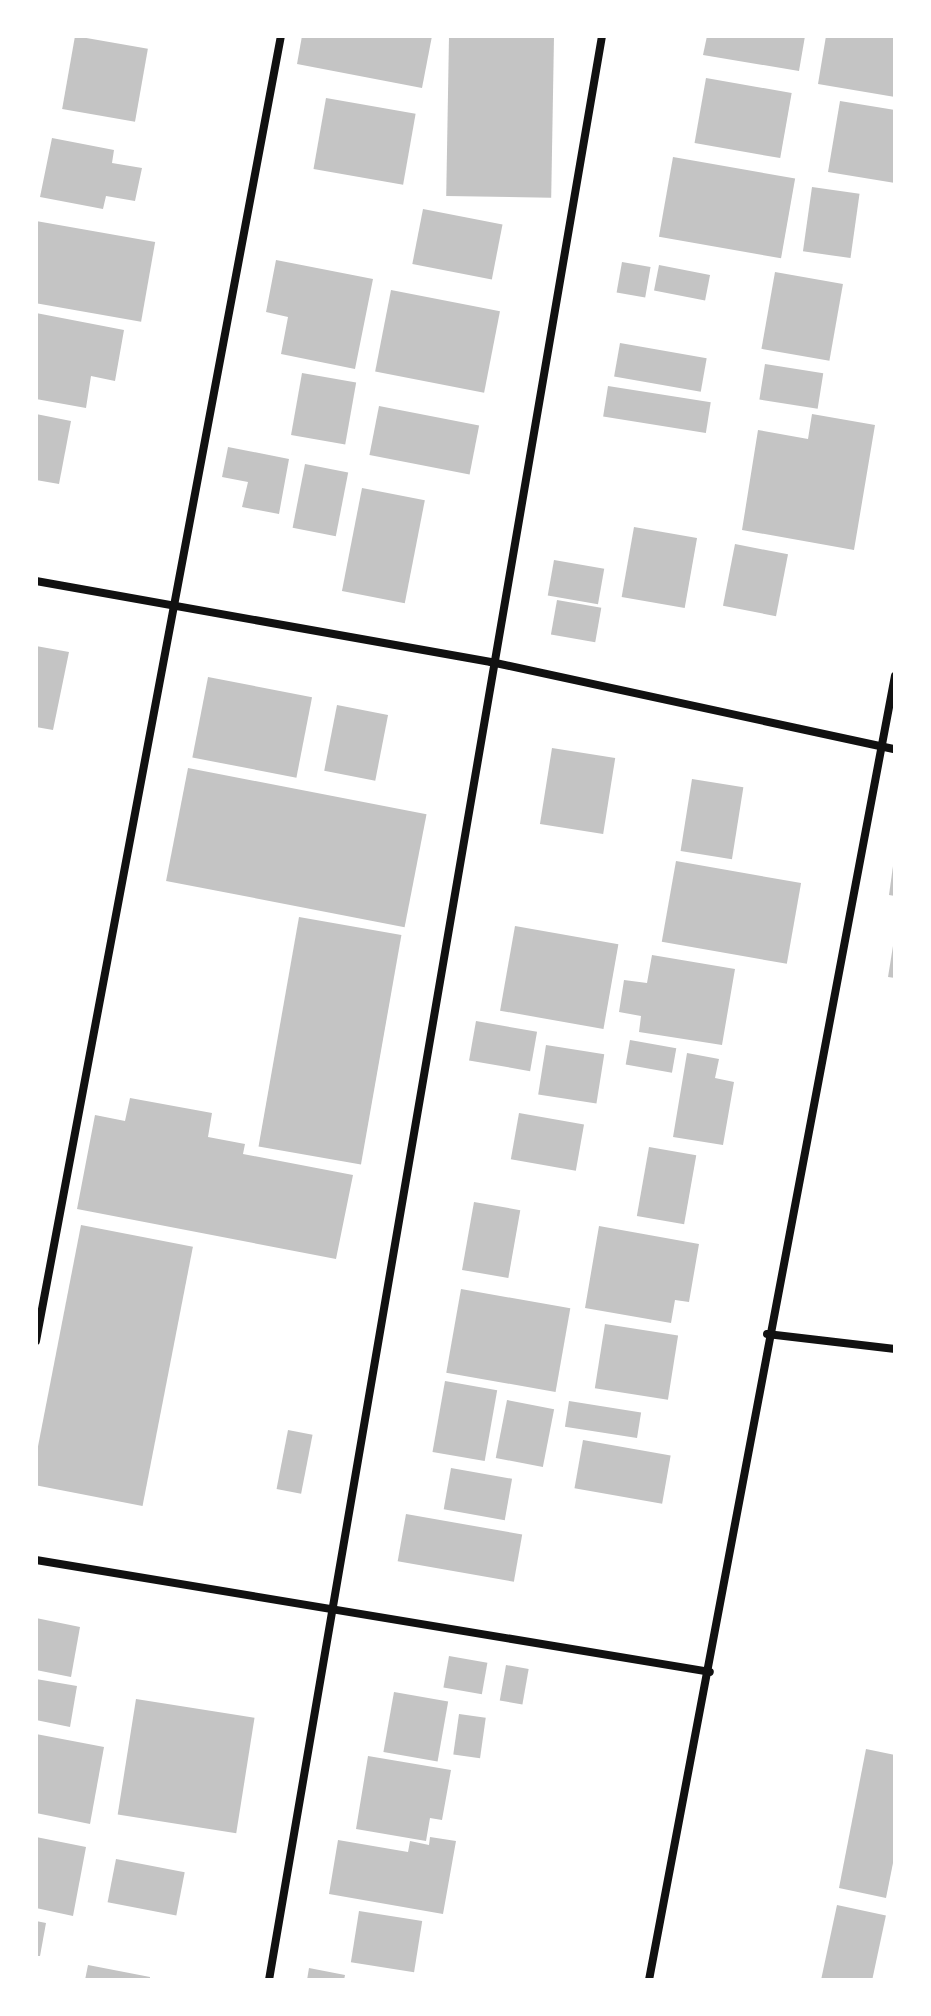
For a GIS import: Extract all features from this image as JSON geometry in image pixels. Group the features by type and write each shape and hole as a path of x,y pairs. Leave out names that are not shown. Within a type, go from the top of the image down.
{"street":[{"path":"36,1341 281,36"},
{"path":"269,1980 335,1612 491,662 602,36"},
{"path":"36,581 491,662 895,749"},
{"path":"649,1980 710,1672 767,1334 895,676"},
{"path":"767,1334 895,1349"},
{"path":"36,1560 710,1672"}],"building":[{"path":"75,36 148,49 135,122 62,109"},
{"path":"302,36 432,36 422,88 297,64"},
{"path":"449,36 554,38 551,198 446,196"},
{"path":"707,36 805,36 799,71 703,55"},
{"path":"826,36 895,36 895,97 818,84"},
{"path":"706,78 792,93 780,158 695,143"},
{"path":"326,98 416,114 403,185 313,169"},
{"path":"840,101 895,110 895,183 828,172"},
{"path":"52,138 114,150 112,163 142,168 135,201 106,196 103,209 40,197"},
{"path":"673,157 795,179 781,258 659,237"},
{"path":"812,187 860,194 850,258 803,251"},
{"path":"423,209 503,224 492,279 412,264"},
{"path":"36,221 155,242 141,322 36,303"},
{"path":"276,260 373,279 355,369 281,354 288,317 266,312"},
{"path":"622,262 651,267 645,298 617,293"},
{"path":"659,265 710,275 705,300 654,291"},
{"path":"775,272 843,284 829,361 761,349"},
{"path":"391,290 500,311 484,393 375,371"},
{"path":"36,313 124,330 115,381 91,376 86,408 36,399"},
{"path":"620,343 707,358 701,392 614,376"},
{"path":"765,364 823,373 818,409 759,400"},
{"path":"302,373 356,383 345,445 291,435"},
{"path":"608,386 711,402 706,433 603,417"},
{"path":"379,406 479,425 470,475 369,455"},
{"path":"36,414 71,421 59,484 36,480"},
{"path":"812,414 875,425 854,550 742,530 758,430 808,439"},
{"path":"228,447 289,459 279,514 242,507 248,482 222,477"},
{"path":"305,464 348,472 336,536 293,528"},
{"path":"362,488 425,500 405,603 342,591"},
{"path":"634,527 697,538 685,608 622,597"},
{"path":"735,544 788,554 776,616 723,606"},
{"path":"554,560 604,569 598,604 548,595"},
{"path":"557,600 601,608 595,642 551,634"},
{"path":"36,646 69,652 53,730 36,727"},
{"path":"208,677 312,697 296,778 192,757"},
{"path":"337,705 388,715 375,781 324,771"},
{"path":"552,748 615,758 603,834 540,824"},
{"path":"188,768 427,814 405,927 166,881"},
{"path":"692,779 743,787 732,859 681,851"},
{"path":"676,861 801,883 787,964 662,942"},
{"path":"895,867 895,896 889,895"},
{"path":"299,917 401,935 361,1165 259,1146"},
{"path":"515,926 618,944 603,1029 500,1011"},
{"path":"895,946 895,978 888,977"},
{"path":"652,955 735,969 722,1045 639,1032 641,1016 619,1012 624,980 647,983"},
{"path":"476,1021 537,1032 530,1071 469,1060"},
{"path":"630,1040 676,1048 672,1073 626,1065"},
{"path":"546,1045 604,1054 596,1104 538,1094"},
{"path":"687,1053 719,1059 715,1078 734,1082 723,1145 673,1137"},
{"path":"130,1098 212,1113 208,1137 245,1144 243,1154 353,1175 336,1259 77,1209 95,1115 125,1121"},
{"path":"519,1113 584,1124 576,1171 511,1159"},
{"path":"649,1147 696,1155 684,1224 637,1216"},
{"path":"474,1202 520,1210 508,1278 462,1270"},
{"path":"81,1225 193,1247 143,1506 36,1485 36,1457"},
{"path":"599,1226 699,1244 689,1302 675,1300 671,1323 585,1308"},
{"path":"461,1289 570,1308 556,1392 446,1373"},
{"path":"605,1324 678,1336 668,1400 595,1388"},
{"path":"445,1381 497,1390 485,1461 432,1452"},
{"path":"507,1400 554,1409 543,1467 496,1458"},
{"path":"569,1401 641,1412 637,1438 565,1427"},
{"path":"288,1430 313,1435 301,1494 277,1489"},
{"path":"583,1440 671,1455 662,1504 574,1488"},
{"path":"451,1468 512,1479 505,1520 444,1509"},
{"path":"406,1514 522,1534 514,1582 398,1561"},
{"path":"36,1618 80,1627 71,1677 36,1670"},
{"path":"449,1656 487,1663 482,1694 443,1688"},
{"path":"506,1665 529,1669 522,1704 500,1700"},
{"path":"36,1679 77,1686 70,1727 36,1720"},
{"path":"394,1692 448,1702 438,1762 383,1752"},
{"path":"136,1699 255,1718 236,1833 118,1815"},
{"path":"459,1714 486,1718 480,1758 453,1755"},
{"path":"36,1734 104,1747 90,1824 36,1813"},
{"path":"866,1749 895,1755 895,1853 886,1898 839,1888"},
{"path":"368,1756 451,1770 442,1820 430,1818 426,1841 356,1829"},
{"path":"36,1837 86,1847 73,1916 36,1908"},
{"path":"430,1837 456,1841 443,1914 329,1894 338,1840 408,1852 410,1841 429,1845"},
{"path":"116,1859 185,1872 176,1916 108,1902"},
{"path":"837,1905 886,1915 872,1980 821,1979"},
{"path":"359,1911 422,1921 414,1972 351,1962"},
{"path":"36,1921 46,1923 40,1956 36,1956"},
{"path":"88,1965 150,1977 150,1980 85,1980"},
{"path":"309,1968 345,1975 344,1980 307,1980"}]}
